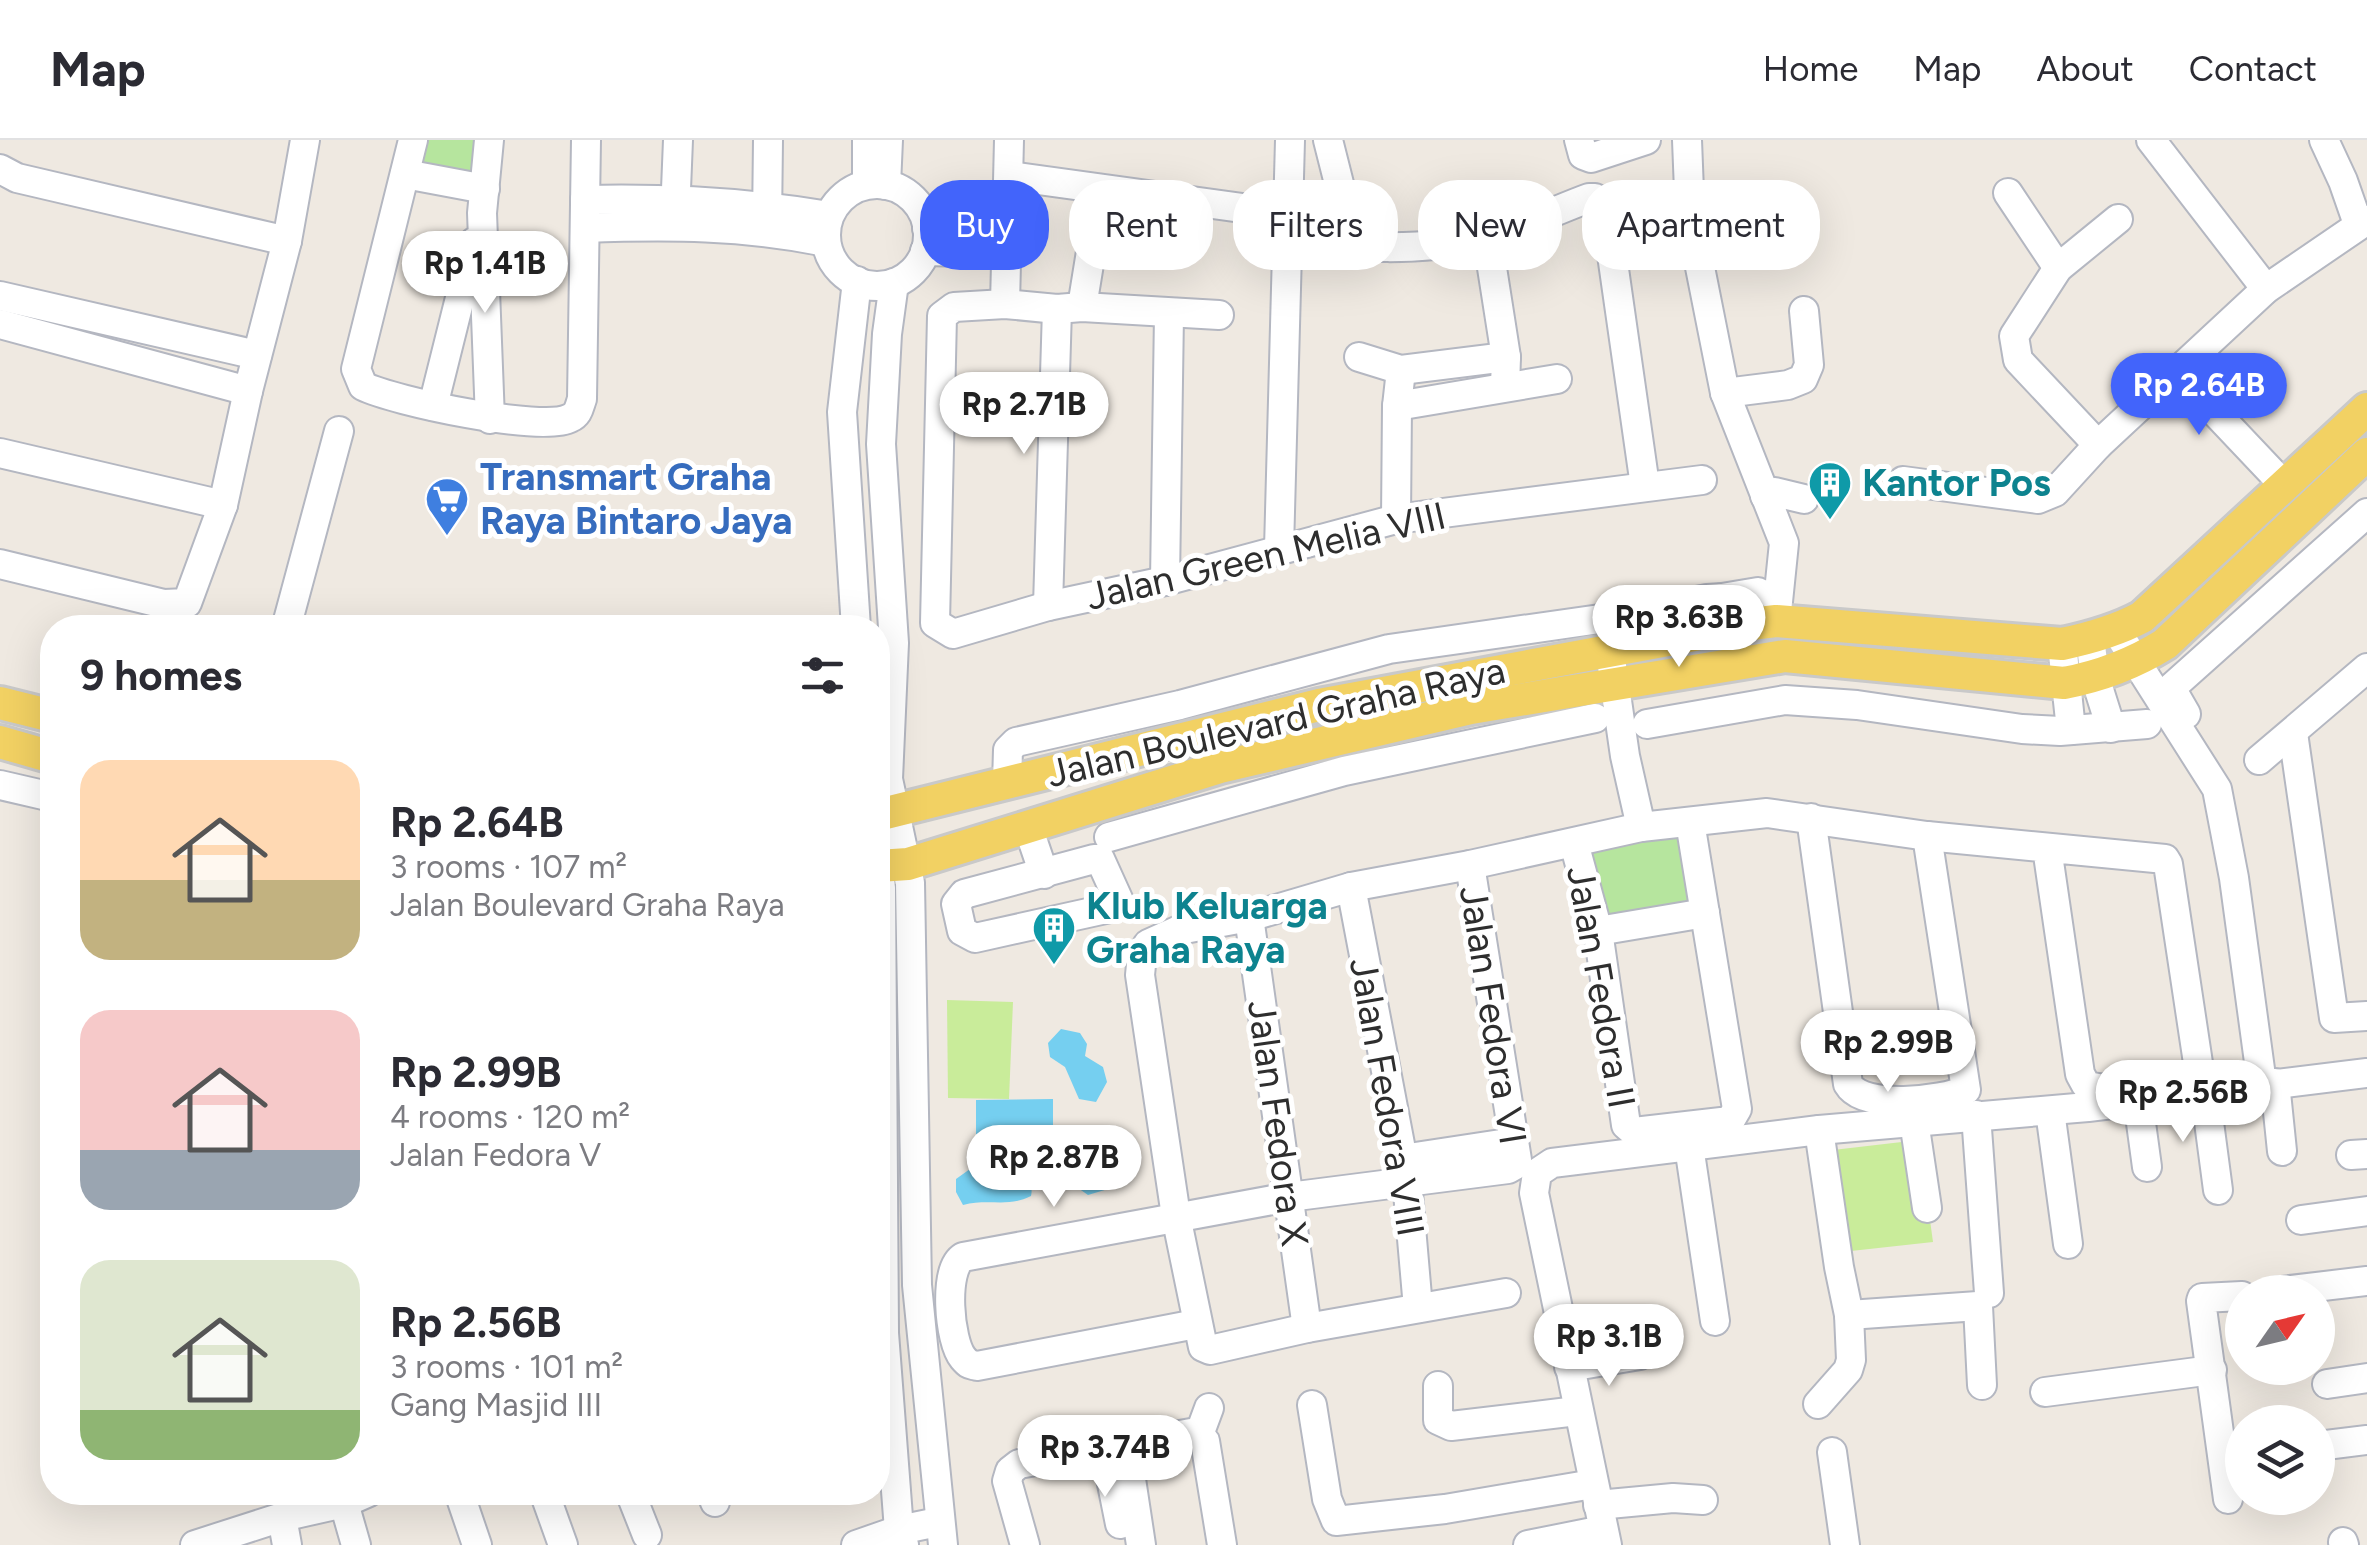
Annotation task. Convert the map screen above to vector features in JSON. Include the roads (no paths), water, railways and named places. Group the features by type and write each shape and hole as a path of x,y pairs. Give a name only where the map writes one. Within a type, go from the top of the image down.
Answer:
{"main road":[{"path":"2089,637 2142,617 2367,409"},
{"name":"Jalan Boulevard Graha Raya","path":"890,866 940,854 1207,770 1459,711 1798,657 2079,680 2136,662 2174,635 2367,454"},
{"name":"Jalan Boulevard Graha Raya","path":"898,810 1319,705 1594,654 1723,613 1776,621 2089,637"},
{"path":"0,703 40,713"},
{"path":"0,742 40,754"},
{"path":"898,810 912,816 912,834 923,848 940,854"}],"street":[{"path":"0,564 164,604 187,603 223,506 286,241 305,140"},
{"path":"413,140 356,369 363,386 382,396 490,418 568,420 578,412 582,399 586,140"},
{"path":"489,140 483,201 490,418"},
{"path":"675,211 678,140"},
{"path":"767,218 768,140"},
{"path":"868,140 876,184"},
{"path":"876,184 888,140"},
{"path":"1008,180 1009,140"},
{"path":"1289,180 1290,140"},
{"path":"1328,140 1338,180"},
{"path":"1579,140 1583,154 1591,158 1646,140"},
{"path":"1687,140 1690,217 1725,393 1784,543 1776,621"},
{"path":"2150,140 2266,289"},
{"path":"2171,140 2183,180"},
{"path":"1904,481 2038,500 2055,492 2098,446 2266,289 2362,222 2324,140"},
{"path":"0,169 17,178 286,241"},
{"path":"404,174 483,201"},
{"path":"1008,176 1069,185"},
{"path":"814,227 844,195 876,184 914,200 920,209"},
{"path":"2008,192 2058,268"},
{"path":"1562,208 1589,198 1605,206 1645,486"},
{"path":"433,406 483,201"},
{"path":"585,214 675,211 767,218 814,227 836,266 857,282 882,286 913,270 920,254"},
{"path":"2098,446 2018,360 2014,336 2058,268 2118,220"},
{"path":"1007,270 1006,304 1219,315"},
{"path":"1048,606 1069,308 1079,270"},
{"path":"1279,549 1286,270"},
{"path":"1492,270 1506,358 1505,387"},
{"path":"855,615 842,412 857,282"},
{"path":"890,734 894,643 881,444 894,283"},
{"path":"0,296 257,355"},
{"name":"Jalan Green Melia VIII","path":"1006,304 954,307 942,316 935,623 953,634 1048,606 1165,582 1396,519 1702,480"},
{"path":"1725,393 1788,385 1803,378 1810,365 1804,311"},
{"path":"1165,582 1169,314"},
{"path":"0,324 248,390"},
{"path":"1359,357 1401,370 1506,358"},
{"path":"1396,519 1401,370"},
{"path":"2177,372 2282,484"},
{"path":"1397,406 1557,379"},
{"path":"289,615 339,431"},
{"path":"0,454 223,506"},
{"path":"1765,496 1775,492 1804,500"},
{"path":"2195,726 2171,688 2367,513"},
{"path":"848,532 886,526"},
{"path":"1007,784 1008,750 1016,742 1389,649 1574,622 1723,613 1758,592"},
{"path":"1574,622 1615,687 1641,827"},
{"path":"2174,635 2199,664"},
{"path":"2070,730 2089,637 2136,662 2217,789 2282,1151"},
{"path":"1428,645 1433,684"},
{"path":"1797,701 1798,657"},
{"path":"2259,760 2367,668"},
{"path":"2079,680 2111,728"},
{"path":"1215,694 1224,730"},
{"path":"1646,724 1797,701 1857,705 2022,730 2147,724"},
{"path":"1459,711 1465,745"},
{"path":"1109,837 1344,771 1595,718"},
{"path":"2293,733 2334,1018 2367,1016"},
{"path":"1207,770 1216,806"},
{"path":"0,784 40,793"},
{"path":"890,785 898,810 890,855"},
{"path":"1506,1294 1307,1328 1210,1350 1203,1347 1176,1216 1140,975 1148,944 1169,933 1249,918 1350,887 1641,827 1768,814 1928,836 2164,858 2218,1190"},
{"path":"1811,818 1848,1084 1853,1093 1862,1097 1896,1102 1966,1090 1928,836"},
{"path":"1598,932 1705,913 1690,822"},
{"path":"1020,829 1036,876"},
{"name":"Jalan Fedora II","path":"1574,843 1598,932 1629,1131 1730,1121 1736,1116 1738,1109 1705,913"},
{"path":"2047,848 2080,1074 2086,1085 2098,1090 2168,1083 2269,1084 2367,1073"},
{"path":"1100,859 1120,901 1108,910 976,938 962,931 956,904 964,894 1036,876 1100,859"},
{"name":"Jalan Fedora VI","path":"1404,1170 1508,1169 1514,1154 1470,865"},
{"name":"Jalan Fedora VIII","path":"1350,887 1404,1170 1418,1308"},
{"path":"856,1545 940,1534 890,894"},
{"name":"Jalan Fedora X","path":"1249,918 1307,1328"},
{"path":"1600,1516 1534,1193 1537,1173 1552,1163 1819,1130 2131,1102 2199,1083"},
{"path":"2131,1102 2141,1165"},
{"path":"2050,1111 2068,1244"},
{"path":"1976,1115 1989,1293"},
{"path":"1914,1121 1927,1208"},
{"path":"1818,1404 1848,1370 1851,1360 1849,1315 1819,1130"},
{"path":"1689,1146 1715,1321"},
{"path":"1196,1324 977,1366 966,1363 959,1352 951,1310 951,1272 963,1256 1289,1198 1404,1170"},
{"path":"2301,1220 2367,1211"},
{"path":"2335,1285 2367,1281"},
{"path":"890,1292 918,1285"},
{"path":"2225,1297 2202,1298 2212,1370 2225,1424"},
{"path":"1849,1315 1978,1306 1982,1385"},
{"path":"1569,1367 1640,1355"},
{"path":"2045,1392 2212,1370"},
{"path":"2335,1383 2367,1378"},
{"path":"1438,1386 1438,1420 1451,1426 1577,1411"},
{"path":"1312,1405 1327,1499 1336,1521 1425,1512 1600,1516"},
{"path":"1199,1435 1209,1408"},
{"path":"890,1426 901,1538"},
{"path":"1025,1545 1008,1490 1010,1472 1019,1464 1191,1433 1205,1441 1222,1545"},
{"path":"2335,1444 2367,1440"},
{"path":"1115,1448 1124,1545"},
{"path":"1115,1448 1141,1545"},
{"path":"1832,1452 1846,1545"},
{"path":"1528,1545 1600,1516 1673,1498 1703,1500"},
{"path":"195,1545 284,1531 342,1505"},
{"path":"356,1545 357,1505"},
{"path":"463,1505 476,1545"},
{"path":"549,1505 563,1545"},
{"path":"635,1505 646,1535"}],"water":[{"path":"1061,1029 1080,1033 1087,1044 1085,1056 1103,1067 1107,1082 1096,1102 1079,1099 1065,1067 1050,1057 1048,1043"},
{"path":"1053,1099 1053,1147 976,1147 976,1100"},
{"path":"1084,1155 1097,1163 1120,1164 1126,1175 1118,1186 1088,1195 1068,1181 1070,1161"},
{"path":"1006,1158 1028,1179 1031,1196 963,1205 956,1192 956,1179 970,1169"}],"place":[{"name":"Kantor Pos","path":"1830,521"},
{"name":"Transmart Graha Raya Bintaro Jaya","path":"447,537"},
{"name":"Klub Keluarga Graha Raya","path":"1054,966"}]}
